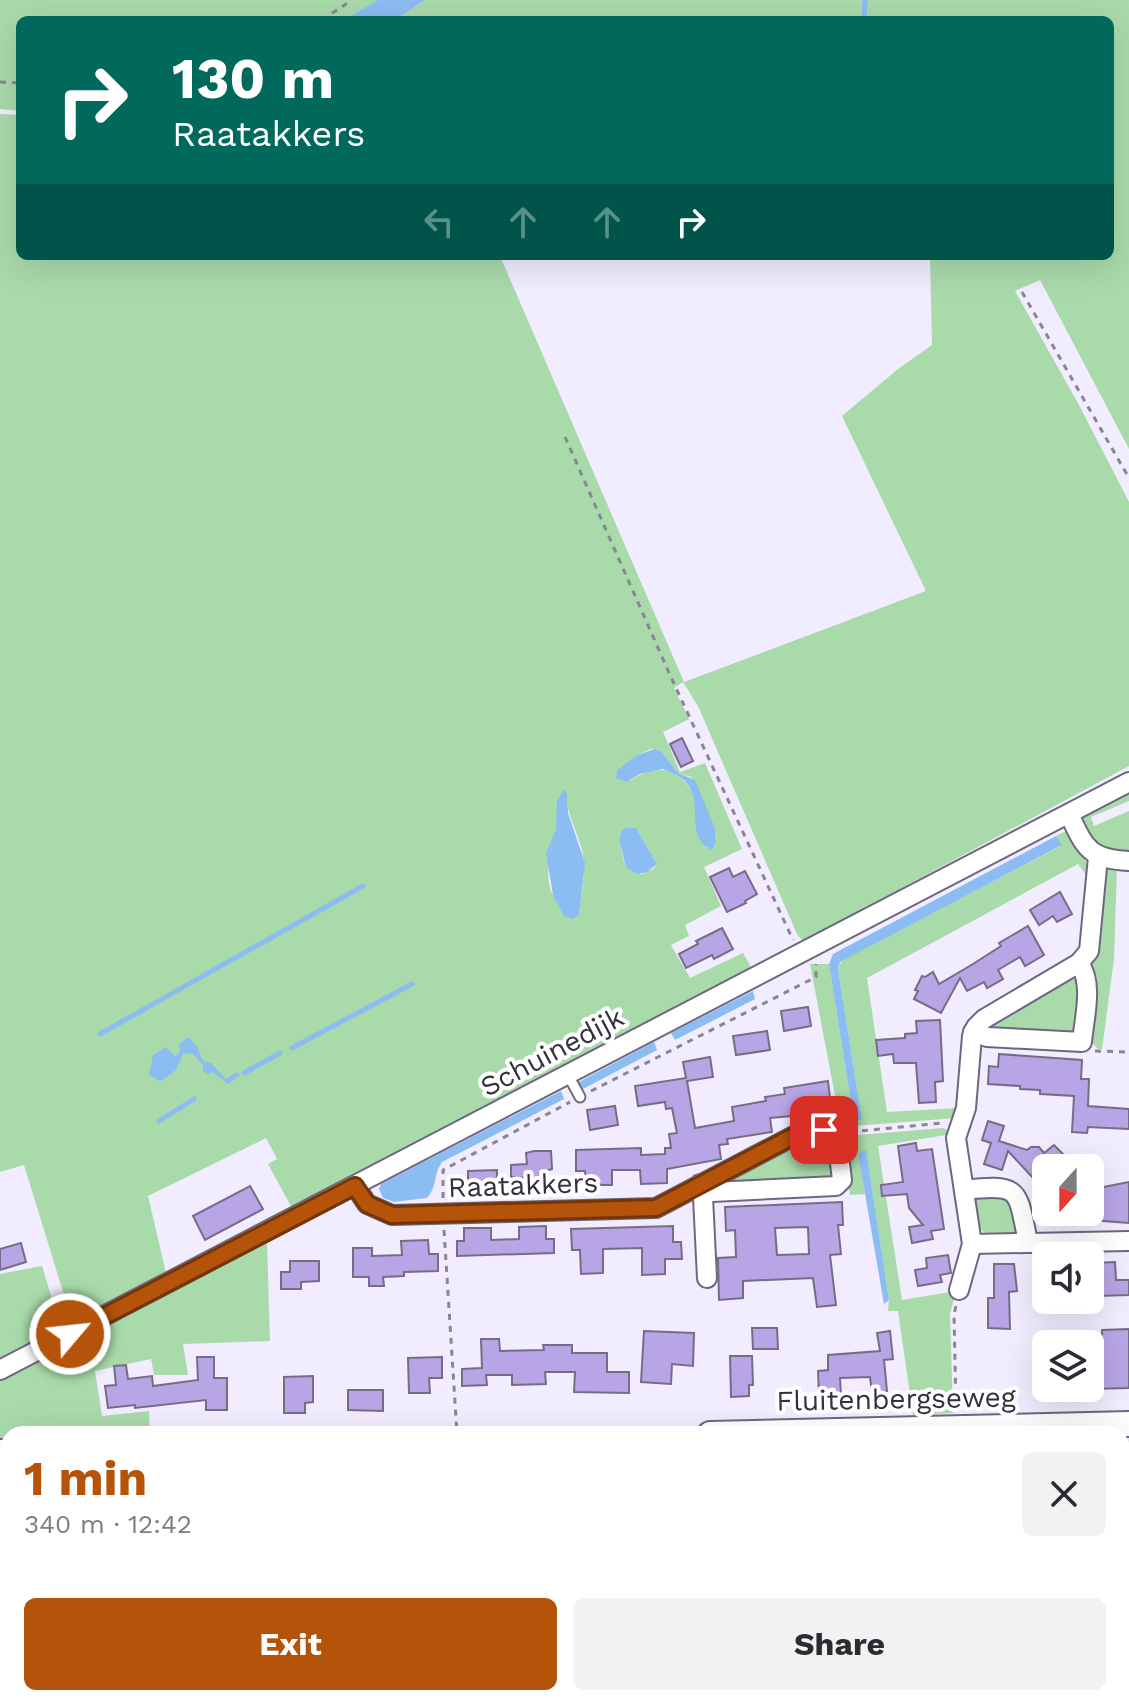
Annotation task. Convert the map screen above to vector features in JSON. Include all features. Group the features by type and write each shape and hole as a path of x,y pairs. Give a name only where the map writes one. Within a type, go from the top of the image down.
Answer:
{"street":[{"name":"Schuinedijk","path":"0,1370 67,1328 355,1186 1129,782"},
{"path":"1069,814 1082,841 1098,857 1129,861"},
{"path":"959,1290 972,1244 956,1138 966,1108 973,1032 984,1019 1079,963 1089,951 1098,857"},
{"path":"973,1032 987,1037 1082,1042 1087,983 1079,963"},
{"name":"Raatakkers","path":"355,1186 367,1204 383,1213 443,1215 656,1208 704,1187 807,1129 833,1132 837,1138"},
{"path":"707,1278 704,1187 712,1192 836,1186 842,1180 837,1138"},
{"path":"964,1190 996,1186 1013,1192 1019,1199 1028,1242"},
{"path":"972,1244 1129,1241"}],"lane":[{"path":"568,1075 580,1097"}],"path":[{"path":"328,16 352,0"},
{"path":"1022,292 1129,478"},
{"path":"565,437 670,675 799,954"},
{"path":"456,1426 443,1170 816,977 816,945"},
{"path":"1082,1042 1094,1050 1129,1052"},
{"path":"837,1138 843,1132 944,1123 960,1126"},
{"path":"956,1426 954,1314 959,1290"}],"green space":[{"path":"0,0 402,0 376,16 16,16 16,111 0,109"},
{"path":"425,0 1129,0 1129,449 1040,280 1015,291 1129,502 1129,766 803,941 797,934 698,706 683,682 674,688 689,719 663,732 680,772 705,763 742,849 704,867 721,906 685,925 689,936 671,945 690,978 743,953 750,965 749,974 293,1210 268,1164 277,1159 266,1138 148,1196 166,1273 72,1321 24,1165 0,1172 0,114 16,115 16,260 502,260 684,682 926,591 842,416 932,345 930,260 1114,260 1114,16 401,16","holes":["651,749 662,752 678,773 691,777 715,828 716,846 707,848 698,834 695,825 696,800 679,777 655,770 630,781 616,774 637,755","567,793 583,858 579,915 555,898 549,885 549,859","636,828 657,864 641,874 624,862 619,840 621,831"]},
{"path":"1129,788 1129,801 1091,817 1094,826 1129,811 1129,855 1100,851 1082,822 1084,815 1101,801"},
{"path":"1068,830 1085,858 1089,879 1078,864 867,978 887,1112 957,1108 956,1118 841,1127 810,964 829,964 854,1121 862,1120 838,969 842,960 1061,846 1056,836"},
{"path":"1117,866 1114,959 1102,1049 1098,1049 1089,1040 1088,966 1105,869"},
{"path":"1074,973 1081,976 1076,1035 989,1029 989,1024"},
{"path":"943,1128 951,1132 951,1137 946,1135 878,1146 902,1300 956,1291 950,1314 953,1413 913,1415 898,1311 888,1311 889,1300 866,1151 859,1153 865,1194 850,1195 842,1141 846,1136"},
{"path":"806,1135 830,1138 834,1177 826,1181 719,1185"},
{"path":"1006,1192 1020,1235 987,1235 976,1225 972,1196"},
{"path":"347,1194 352,1199 267,1243 270,1341 183,1344 188,1375 154,1375 151,1359 95,1371 102,1416 149,1411 150,1426 0,1426 0,1376"},
{"path":"42,1266 61,1328 0,1366 0,1274"}],"water":[{"path":"378,0 425,0 401,16 351,16"},
{"path":"655,749 662,752 678,773 695,780 715,828 716,844 712,850 702,842 697,832 694,798 679,777 662,769 640,774 627,782 616,778 617,771 637,755"},
{"path":"564,790 567,793 568,813 585,863 579,915 572,919 564,916 553,895 546,853 556,830 557,800"},
{"path":"636,828 657,864 647,872 637,874 626,867 619,840 621,831"},
{"path":"1056,836 1062,845 840,962 838,969 862,1120 854,1121 829,964 833,954"},
{"path":"753,991 755,999 675,1040 671,1033"},
{"path":"188,1037 197,1046 202,1060 211,1063 226,1079 236,1072 240,1075 228,1084 213,1072 208,1074 203,1071 203,1065 192,1053 183,1054 176,1070 161,1081 149,1075 153,1055 166,1047 175,1056 180,1051 179,1044"},
{"path":"654,1042 657,1050 581,1090 577,1083"},
{"path":"561,1091 564,1099 442,1162 427,1198 394,1202 383,1198 379,1189 381,1184"},
{"path":"866,1150 889,1300 884,1304 858,1153"}],"building":[{"path":"682,738 693,761 681,767 670,744"},
{"path":"729,868 733,877 745,871 757,894 727,912 710,877"},
{"path":"1060,892 1072,914 1057,922 1053,916 1039,925 1030,910"},
{"path":"1028,926 1044,955 1025,966 1020,957 998,970 1003,979 987,988 984,982 967,991 960,978 941,1013 914,999 922,976 933,972 939,984"},
{"path":"722,928 733,949 686,968 679,954"},
{"path":"808,1007 811,1026 784,1031 781,1011"},
{"path":"940,1020 943,1081 935,1082 936,1102 919,1103 916,1063 894,1063 893,1054 878,1056 876,1040 905,1038 905,1034 917,1033 916,1021"},
{"path":"767,1031 770,1050 736,1055 733,1036"},
{"path":"999,1054 1082,1060 1081,1079 1089,1079 1088,1106 1129,1109 1129,1129 1088,1127 1087,1133 1072,1132 1074,1096 1040,1094 1040,1090 1020,1089 1020,1086 988,1084 989,1066 998,1067"},
{"path":"710,1057 713,1077 687,1081 695,1128 734,1121 732,1107 766,1101 765,1097 785,1094 784,1088 828,1081 830,1098 821,1099 824,1113 770,1118 772,1132 727,1139 728,1144 719,1145 721,1159 667,1169 667,1183 641,1184 640,1170 612,1170 612,1185 586,1185 585,1171 576,1171 576,1150 641,1148 641,1155 665,1154 665,1148 671,1148 669,1134 677,1133 672,1108 666,1109 665,1102 638,1106 635,1086 686,1078 683,1062"},
{"path":"615,1106 618,1125 590,1130 587,1110"},
{"path":"988,1121 1004,1126 999,1141 1027,1150 1039,1147 1044,1153 1054,1145 1063,1154 1032,1154 1032,1177 1008,1151 1002,1170 984,1164 991,1143 982,1140"},
{"path":"916,1143 917,1151 932,1149 944,1229 931,1231 933,1239 912,1243 909,1227 923,1225 909,1208 907,1194 882,1196 881,1185 903,1182 898,1146"},
{"path":"551,1151 552,1169 540,1173 541,1179 511,1177 511,1165 527,1164 526,1153"},
{"path":"497,1170 497,1189 468,1190 468,1171"},
{"path":"1129,1182 1129,1223 1104,1221 1104,1187"},
{"path":"250,1186 263,1209 205,1240 193,1216"},
{"path":"842,1202 843,1225 838,1225 841,1254 830,1255 836,1305 817,1307 813,1278 743,1281 743,1298 719,1300 718,1258 736,1257 735,1230 726,1231 725,1207","holes":["808,1227 809,1254 777,1255 775,1228"]},
{"path":"546,1226 546,1239 554,1239 554,1253 457,1256 457,1241 464,1241 464,1228 491,1228 491,1240 519,1239 519,1227"},
{"path":"673,1226 673,1242 681,1242 682,1259 665,1259 665,1274 642,1275 642,1248 603,1249 603,1273 581,1274 580,1250 572,1250 571,1229"},
{"path":"428,1240 429,1254 438,1254 438,1271 404,1272 404,1276 383,1277 384,1286 369,1286 369,1277 353,1277 353,1248 372,1248 372,1256 402,1255 401,1241"},
{"path":"21,1243 26,1262 0,1270 0,1249"},
{"path":"948,1255 951,1273 940,1275 942,1282 918,1286 915,1270 927,1268 926,1258"},
{"path":"290,1261 319,1261 319,1281 301,1282 301,1289 281,1289 281,1272 290,1272"},
{"path":"1115,1262 1116,1280 1129,1280 1129,1295 1104,1296 1104,1263"},
{"path":"994,1264 1014,1264 1017,1291 1009,1292 1010,1329 988,1328 988,1298 994,1298"},
{"path":"752,1328 777,1328 778,1349 753,1349"},
{"path":"1129,1329 1129,1388 1104,1389 1102,1330"},
{"path":"644,1331 694,1333 693,1366 672,1364 671,1384 641,1382"},
{"path":"890,1331 893,1359 884,1360 887,1391 872,1393 870,1377 840,1378 841,1395 819,1396 818,1371 828,1370 828,1355 880,1351 877,1333"},
{"path":"481,1339 499,1339 500,1351 544,1350 543,1345 572,1345 572,1353 607,1353 607,1372 629,1372 629,1393 574,1392 575,1372 545,1372 546,1384 512,1385 512,1375 486,1375 487,1385 462,1386 462,1369 482,1368"},
{"path":"730,1356 752,1356 753,1385 749,1385 749,1396 731,1397"},
{"path":"197,1357 214,1357 214,1378 227,1378 227,1410 206,1410 206,1400 108,1408 105,1386 116,1385 114,1366 126,1365 128,1379 152,1376 153,1386 198,1380"},
{"path":"442,1357 442,1378 429,1378 430,1393 409,1393 408,1358"},
{"path":"313,1376 313,1402 305,1403 305,1413 284,1413 284,1377"},
{"path":"348,1390 383,1390 383,1411 348,1410"}],"waterway":[{"path":"864,16 865,0"},
{"path":"100,1034 363,886"},
{"path":"292,1048 412,984"},
{"path":"244,1073 280,1053"},
{"path":"159,1121 194,1099"}],"route":[{"path":"70,1334 355,1186 367,1204 392,1215 656,1208 807,1129 824,1130"}]}
